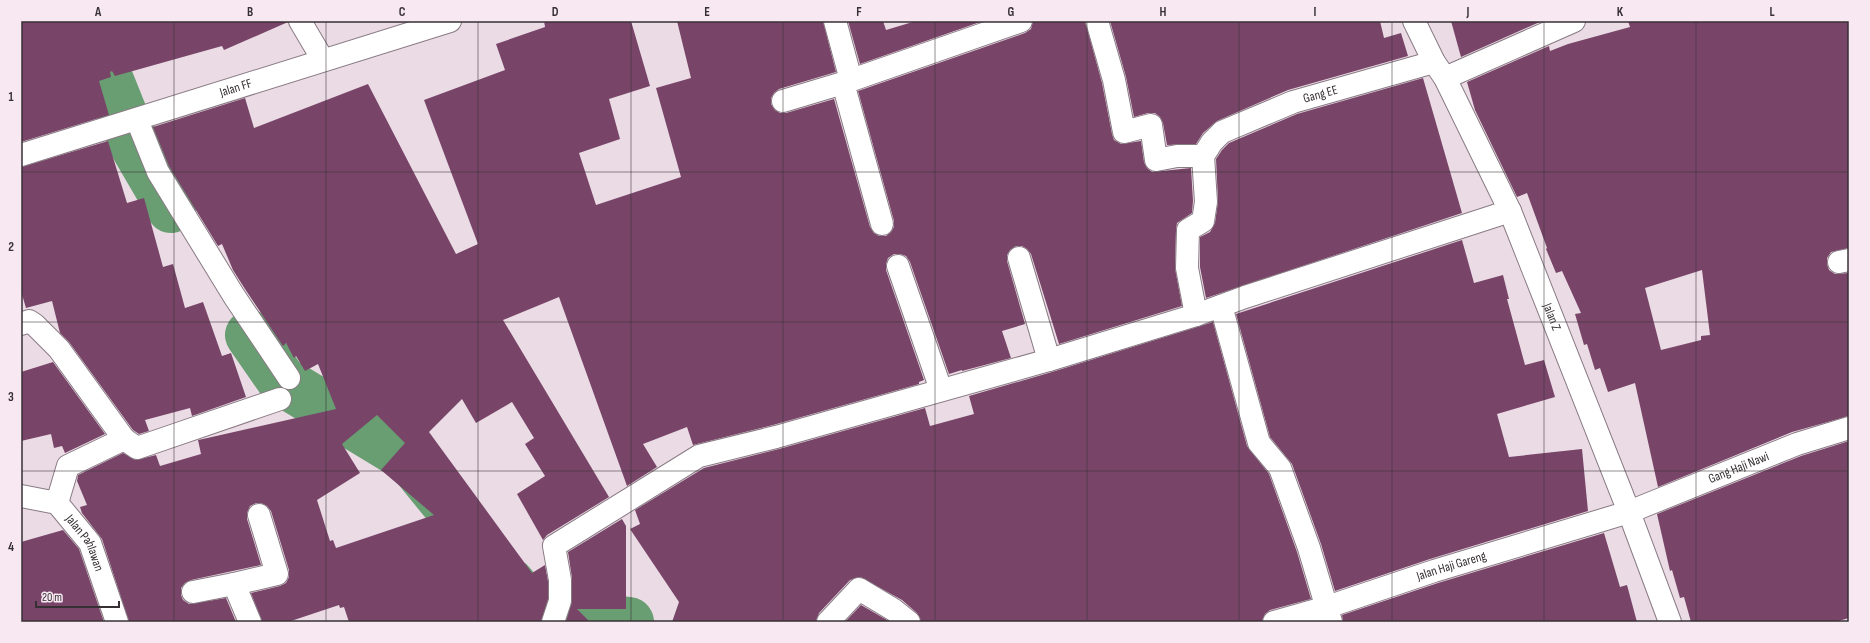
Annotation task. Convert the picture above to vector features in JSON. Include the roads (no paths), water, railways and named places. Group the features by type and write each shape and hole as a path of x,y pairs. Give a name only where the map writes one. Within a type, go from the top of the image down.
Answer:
{"street":[{"path":"300,21 323,60"},
{"name":"Jalan FF","path":"21,156 450,21"},
{"path":"835,21 847,82 882,224"},
{"path":"783,101 847,82 1021,21"},
{"path":"1097,21 1114,80 1124,132 1151,125 1156,160 1208,149 1206,202 1203,221 1188,230 1187,268 1196,315"},
{"name":"Jalan Z","path":"1414,21 1510,211 1629,512 1670,622"},
{"name":"Gang EE","path":"1208,149 1222,132 1292,102 1439,70 1574,21"},
{"path":"134,120 158,172 234,296 289,378"},
{"path":"553,622 560,601 560,580 554,546 699,456 776,437 1049,360 1196,315 1510,211"},
{"path":"1019,258 1049,360"},
{"path":"898,266 941,390"},
{"path":"1221,306 1259,443 1280,468 1309,548 1329,615"},
{"path":"21,324 29,321 59,349 124,439 138,448 280,399"},
{"name":"Gang Haji Nawi","path":"1629,512 1797,444 1849,428"},
{"path":"57,503 68,466 124,439"},
{"name":"Jalan Pahlawan","path":"21,496 57,503 90,543 117,622"},
{"name":"Jalan Haji Gareng","path":"1274,622 1329,615 1434,571 1629,512"},
{"path":"193,592 277,574 259,515"},
{"path":"234,584 250,622"},
{"path":"828,622 859,589 894,610 909,622"}],"waterway":[{"path":"85,21 136,148 171,208"},
{"path":"250,335 282,381 409,458 444,501"},
{"path":"510,583 532,610 629,622"}]}
